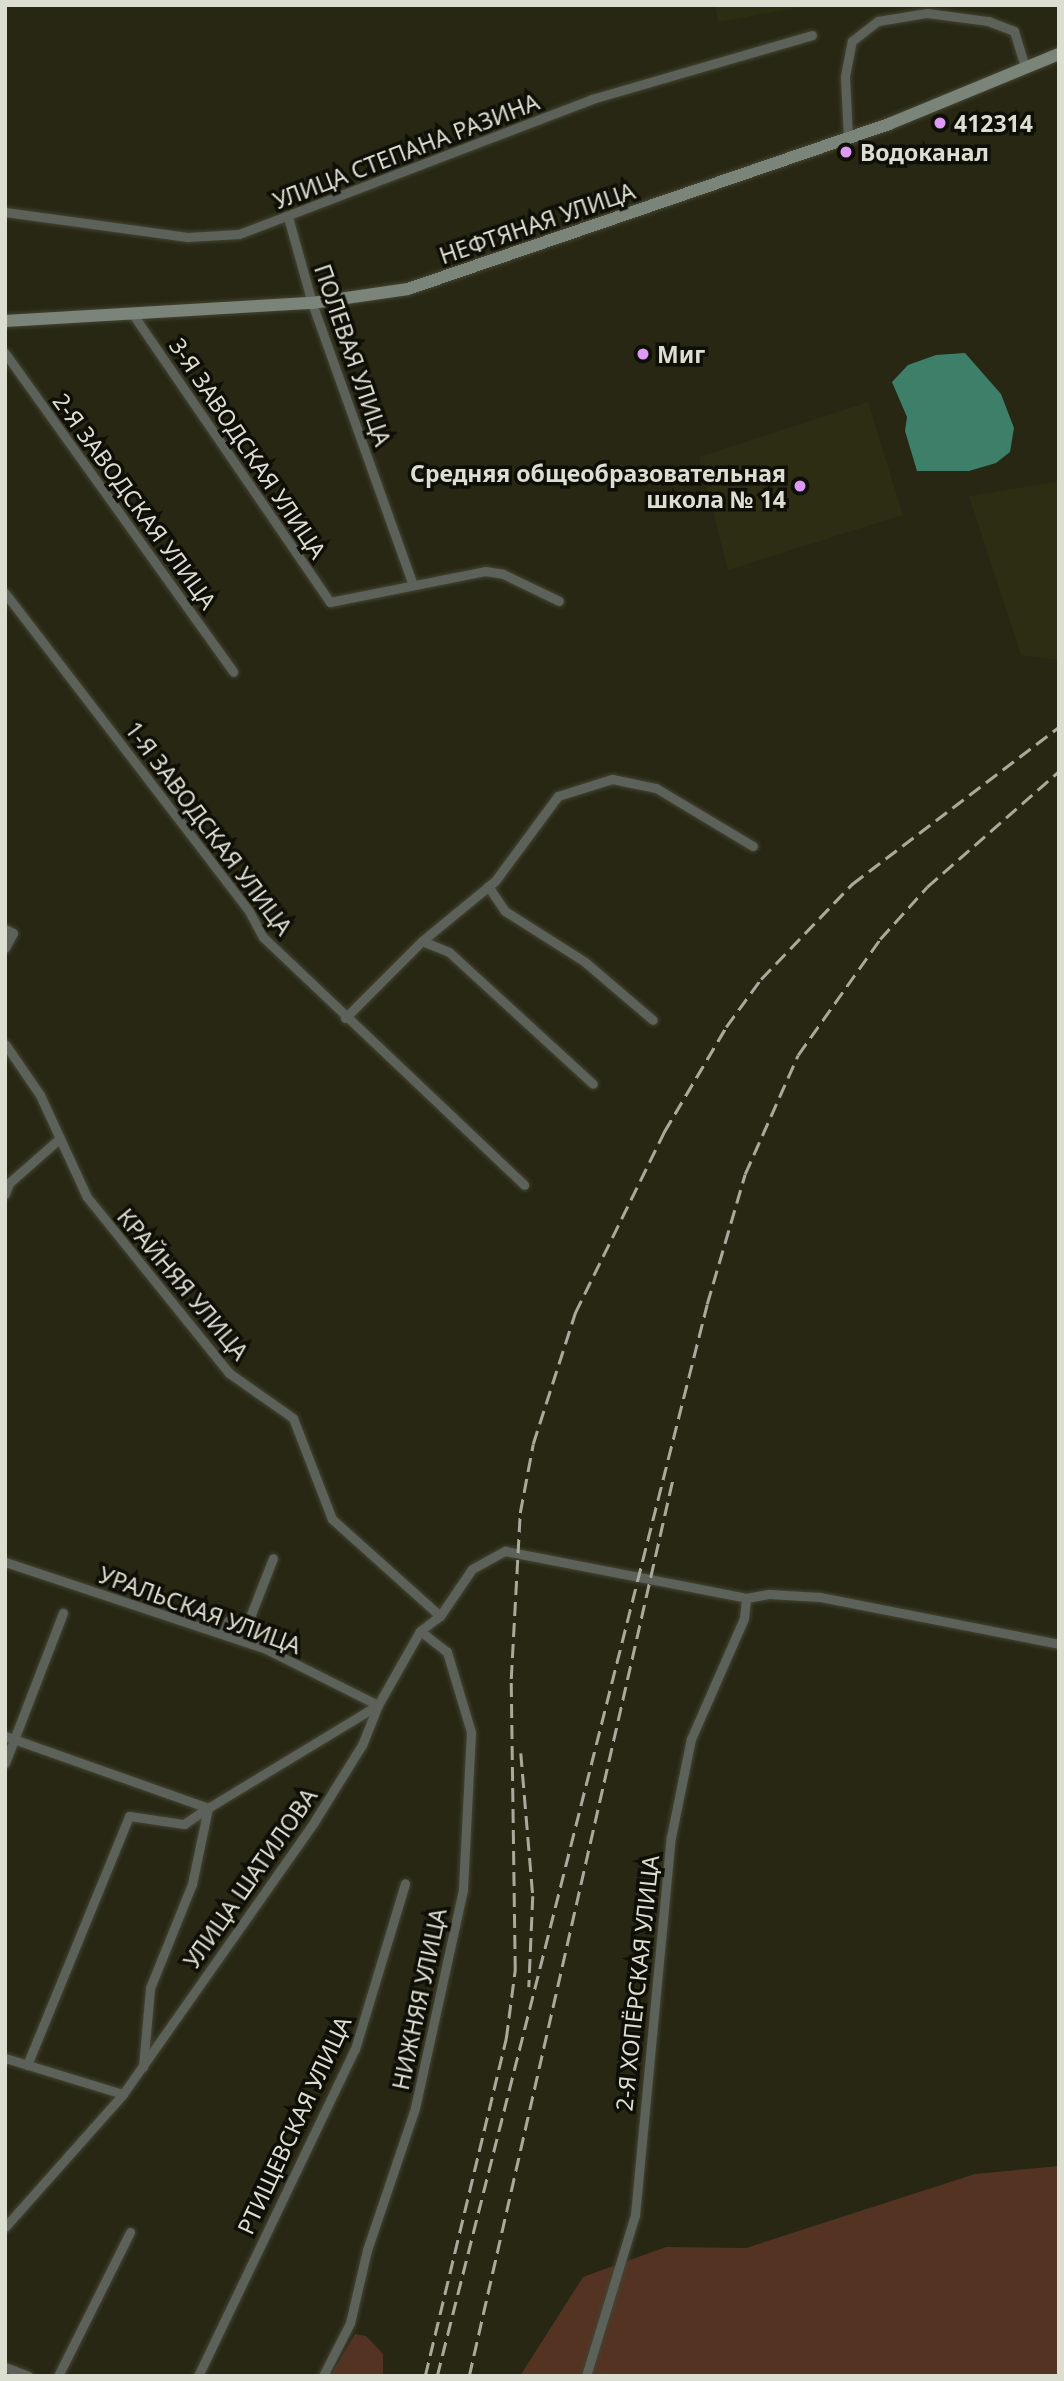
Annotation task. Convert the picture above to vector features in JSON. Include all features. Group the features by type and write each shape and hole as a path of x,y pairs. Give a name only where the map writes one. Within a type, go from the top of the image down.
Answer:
{"main road":[{"name":"НЕФТЯНАЯ УЛИЦА","path":"5,321 134,316 313,303 441,279 848,138 1059,54"}],"street":[{"path":"848,138 845,76 852,41 878,21 927,13 988,20 1014,30 1025,68"},
{"name":"УЛИЦА СТЕПАНА РАЗИНА","path":"5,212 187,237 239,234 592,99 812,35"},
{"name":"ПОЛЕВАЯ УЛИЦА","path":"289,217 313,303 412,583"},
{"name":"3-Я ЗАВОДСКАЯ УЛИЦА","path":"134,316 330,602 412,583"},
{"name":"2-Я ЗАВОДСКАЯ УЛИЦА","path":"5,353 233,671"},
{"path":"412,583 485,571 503,574 559,601"},
{"name":"1-Я ЗАВОДСКАЯ УЛИЦА","path":"5,593 249,911 263,937 345,1018 524,1185"},
{"path":"345,1018 422,941 488,886 558,796 612,779 656,788 753,846"},
{"path":"488,886 505,911 585,962 653,1020"},
{"path":"5,929 13,933 5,948"},
{"path":"422,941 449,952 593,1084"},
{"name":"КРАЙНЯЯ УЛИЦА","path":"5,1044 40,1095 87,1197 229,1373 293,1418 332,1519 440,1616"},
{"path":"5,1194 7,1182 60,1138"},
{"path":"420,1631 440,1616 472,1569 505,1551 746,1598 820,1597 1059,1644"},
{"path":"223,1634 228,1621 242,1625 250,1617 273,1558"},
{"name":"УРАЛЬСКАЯ УЛИЦА","path":"5,1562 266,1649 377,1705"},
{"name":"2-Я ХОПЁРСКАЯ УЛИЦА","path":"586,2376 635,2215 671,1836 686,1763 691,1739 744,1618 746,1598"},
{"path":"5,1763 16,1740 62,1613"},
{"name":"УЛИЦА ШАТИЛОВА","path":"5,2227 123,2094 314,1822 362,1745 377,1705 420,1631"},
{"name":"НИЖНЯЯ УЛИЦА","path":"323,2376 351,2323 367,2250 415,2108 463,1889 471,1732 447,1652 420,1631"},
{"name":"УЛИЦА ШАТИЛОВА","path":"142,2067 150,1989 192,1884 208,1808 377,1705"},
{"path":"5,1736 208,1808"},
{"path":"27,2065 129,1816 184,1824 208,1808"},
{"name":"РТИЩЕВСКАЯ УЛИЦА","path":"198,2376 355,2049 405,1883"},
{"path":"5,2058 123,2094"},
{"path":"58,2376 130,2232"},
{"path":"5,2367 28,2376"}],"shaded area":[{"path":"715,5 813,5 718,22"},
{"path":"965,353 1001,394 1014,428 1010,452 996,463 969,471 917,471 905,431 907,417 892,382 908,365 936,355"},
{"name":"Средняя общеобразовательная школа № 14","path":"868,402 903,515 728,570 699,457"},
{"path":"1059,481 1059,660 1021,655 969,496"},
{"path":"1059,2166 1059,2376 520,2376 583,2277 666,2247 746,2248 975,2174"},
{"path":"355,2334 366,2336 383,2354 383,2376 330,2376"}],"railway":[{"path":"425,2376 506,2039 515,1970 511,1679 520,1513 533,1444 575,1313 664,1132 726,1027 761,979 852,884 1059,727"},
{"path":"437,2376 707,1304 745,1174 798,1055 880,939 927,887 1059,771"},
{"path":"469,2376 673,1478"},
{"path":"521,1753 533,1896 529,1987"}],"place":[{"name":"412314","path":"940,123"},
{"name":"Водоканал","path":"846,152"},
{"name":"Миг","path":"643,354"},
{"name":"Средняя общеобразовательная школа № 14","path":"800,486"}]}
